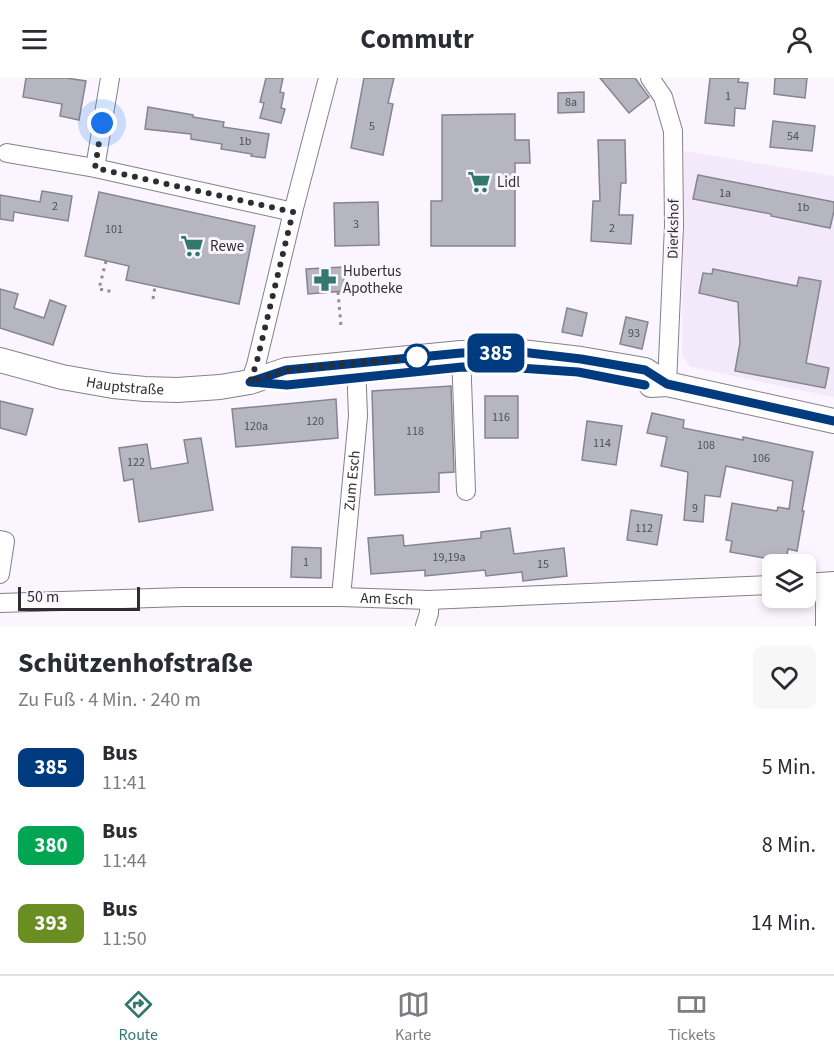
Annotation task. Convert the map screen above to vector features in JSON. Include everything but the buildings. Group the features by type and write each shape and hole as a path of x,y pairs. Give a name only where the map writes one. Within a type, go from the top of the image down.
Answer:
{"main road":[{"name":"Hauptstraße","path":"1,362 112,386 177,390 250,382 287,385 356,370 462,360 519,368 578,372 645,385 667,384 834,421"}],"street":[{"path":"95,168 110,78"},
{"path":"250,382 328,78"},
{"name":"Dierkshof","path":"651,78 663,97 673,131 674,226 667,384"},
{"path":"7,153 95,168 293,212"},
{"path":"462,360 466,491"},
{"name":"Zum Esch","path":"341,597 358,416 356,370"},
{"path":"0,540 5,541 0,574"},
{"path":"825,626 830,581"},
{"name":"Am Esch","path":"0,603 183,597 341,597 429,600 762,585"},
{"path":"425,626 429,613 429,600"}],"path":[{"path":"106,261 99,289 114,292"},
{"path":"153,299 155,286"},
{"path":"338,292 341,326"}],"shaded area":[{"path":"684,151 834,176 834,397 691,367 682,356"}],"bus line":[{"name":"385","path":"645,385 578,372 462,367 287,385 250,382 286,370 461,353 521,352 645,370 667,384 834,421"}],"place":[{"name":"Lidl","path":"479,182"},
{"name":"Rewe","path":"192,246"},
{"name":"Hubertus Apotheke","path":"325,280"}],"route":[{"path":"102,123 95,168 293,212 250,382 286,370 417,357"}]}
